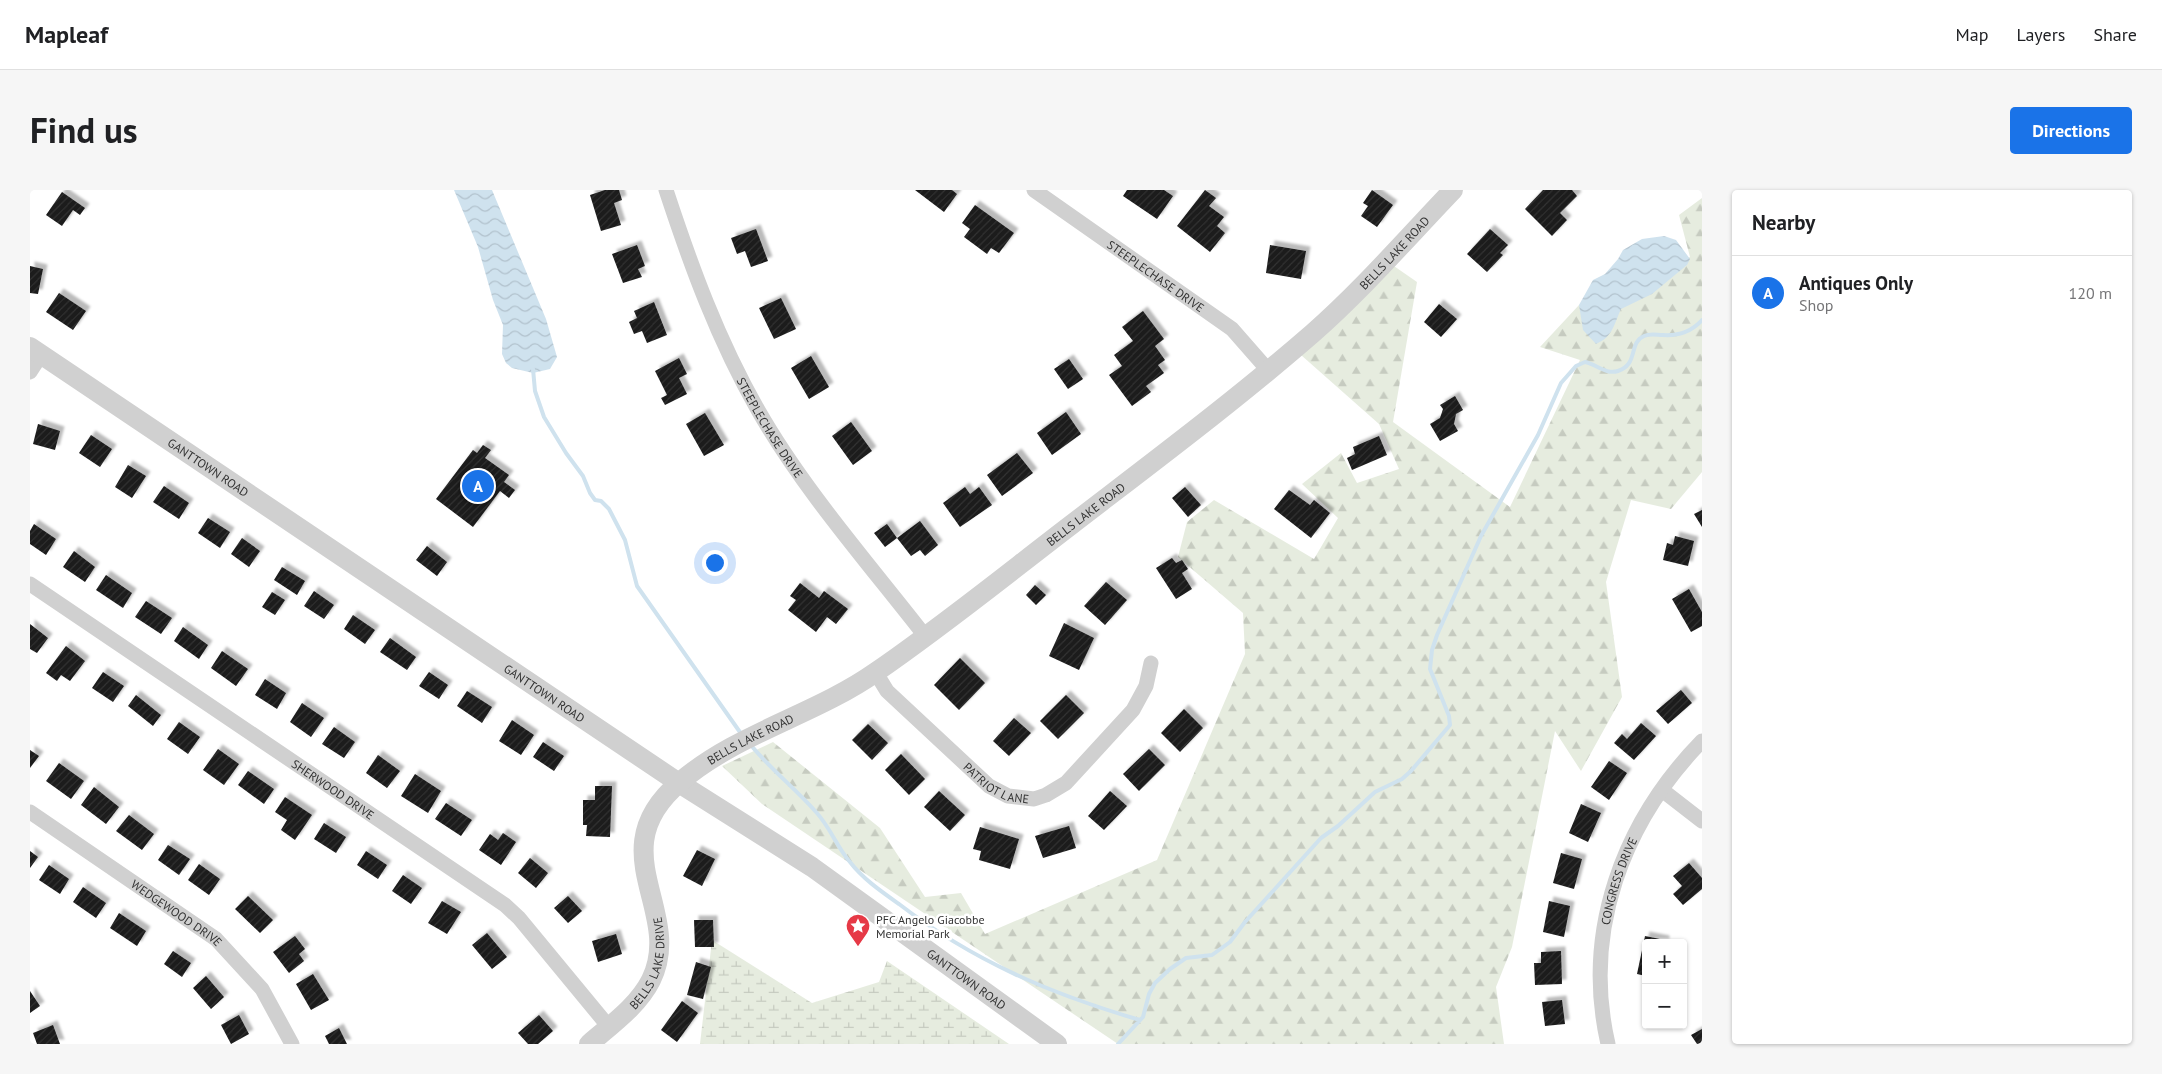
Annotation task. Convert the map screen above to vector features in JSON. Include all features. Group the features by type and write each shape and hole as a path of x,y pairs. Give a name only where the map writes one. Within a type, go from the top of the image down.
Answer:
{"street":[{"name":"STEEPLECHASE DRIVE","path":"666,190 689,258 716,328 758,410 817,496 925,636"},
{"name":"STEEPLECHASE DRIVE","path":"1034,190 1226,324 1240,336 1268,370"},
{"name":"BELLS LAKE ROAD","path":"679,783 706,763 736,745 839,695 876,673 1162,455 1268,370 1337,311 1453,190"},
{"path":"30,372 36,351"},
{"name":"GANTTOWN ROAD","path":"36,351 679,783 812,867 1057,1044"},
{"name":"SHERWOOD DRIVE","path":"30,584 505,905 519,918 609,1026"},
{"name":"PATRIOT LANE","path":"876,673 887,691 989,786 1008,796 1034,799 1046,795 1066,783 1133,710 1146,686 1151,663"},
{"name":"CONGRESS DRIVE","path":"1608,1044 1600,988 1602,943 1614,885 1628,846 1662,790 1676,770 1702,741"},
{"name":"BELLS LAKE DRIVE","path":"589,1044 643,993 652,978 657,963 657,924 645,871 643,841 648,824 662,800 679,783"},
{"path":"1662,790 1702,821"},
{"name":"WEDGEWOOD DRIVE","path":"30,812 216,939 262,988 292,1044"}],"green space":[{"path":"1702,198 1702,472 1671,509 1631,500 1606,582 1622,697 1581,771 1555,731 1512,947 1496,987 1504,1044 1118,1044 762,804 722,766 773,742 880,828 925,897 961,893 985,934 1157,860 1245,654 1243,613 1178,557 1187,522 1214,500 1314,559 1338,518 1302,484 1341,453 1357,483 1399,469 1379,424 1301,355 1391,264 1417,282 1393,422 1510,507 1580,360 1540,347 1579,305 1690,257 1679,215"},
{"path":"712,940 812,1003 879,982 887,961 1009,1044 700,1044"}],"water":[{"path":"454,190 492,190 546,319 557,357 550,369 533,373 512,368 506,363 502,354 503,325 493,300 478,247"},
{"path":"1664,236 1676,240 1690,259 1687,265 1652,294 1621,309 1610,334 1596,344 1583,330 1579,305 1593,280 1605,274 1623,250 1642,239"}],"building":[{"path":"605,190 619,190 622,200 614,203 621,225 601,231 590,195"},
{"path":"915,190 952,190 957,194 944,212"},
{"path":"1127,190 1164,190 1173,196 1157,219 1123,196"},
{"path":"1205,190 1216,198 1209,206 1224,217 1217,226 1225,233 1210,252 1177,226"},
{"path":"1372,190 1393,205 1377,227 1361,216 1368,206 1363,203"},
{"path":"1543,190 1572,190 1577,196 1560,213 1567,220 1552,236 1525,209"},
{"path":"62,192 85,208 80,215 73,210 62,226 46,215"},
{"path":"975,205 1014,233 999,253 991,248 987,254 964,237 970,229 962,223"},
{"path":"756,229 768,261 751,267 745,251 737,254 731,238"},
{"path":"1490,229 1508,245 1500,253 1503,255 1487,272 1467,254"},
{"path":"637,245 645,266 638,269 642,277 623,283 612,254"},
{"path":"1270,245 1306,251 1301,279 1266,273"},
{"path":"30,266 43,269 38,294 30,293"},
{"path":"59,293 86,311 73,330 46,312"},
{"path":"781,298 796,329 774,339 759,308"},
{"path":"654,302 667,335 647,343 642,331 634,334 629,322 637,318 634,311"},
{"path":"1439,304 1457,319 1441,337 1424,322"},
{"path":"1143,311 1164,339 1155,346 1165,360 1158,365 1164,373 1146,386 1151,392 1132,406 1109,375 1122,366 1114,355 1133,341 1122,327"},
{"path":"811,356 829,387 809,399 791,368"},
{"path":"679,358 687,374 679,378 687,394 665,405 661,398 667,395 655,371"},
{"path":"1069,359 1083,379 1068,389 1054,369"},
{"path":"1455,396 1463,410 1456,414 1454,424 1458,431 1440,441 1430,424 1440,418 1443,409 1440,405"},
{"path":"1066,412 1081,434 1052,455 1037,433"},
{"path":"705,413 724,445 704,456 686,424"},
{"path":"851,422 872,451 853,465 832,436"},
{"path":"38,424 60,431 55,450 33,444"},
{"path":"91,435 112,449 100,467 79,453"},
{"path":"1379,436 1387,455 1352,470 1347,458 1355,454 1353,447"},
{"path":"483,445 491,450 485,458 509,475 504,482 515,490 509,498 500,491 473,527 436,499 473,450 477,453"},
{"path":"1017,453 1033,473 1002,496 987,475"},
{"path":"128,465 146,476 132,498 115,487"},
{"path":"164,486 189,503 179,519 153,502"},
{"path":"965,487 970,494 979,487 992,505 960,527 943,503"},
{"path":"1185,487 1201,505 1188,517 1172,498"},
{"path":"1289,490 1310,505 1314,500 1330,513 1311,538 1274,509"},
{"path":"1702,510 1702,527 1694,514"},
{"path":"208,518 230,532 220,548 198,533"},
{"path":"920,521 938,545 925,556 920,550 911,556 897,538"},
{"path":"34,524 56,539 46,555 30,544 30,531"},
{"path":"887,524 897,538 885,547 874,533"},
{"path":"1675,536 1694,541 1688,566 1663,560 1667,543 1673,545"},
{"path":"242,538 260,551 249,567 231,554"},
{"path":"427,546 447,562 437,576 416,560"},
{"path":"74,551 95,567 85,582 63,567"},
{"path":"1172,558 1176,563 1182,560 1188,569 1182,573 1192,589 1176,599 1156,568"},
{"path":"282,567 305,581 297,595 274,580"},
{"path":"106,575 132,593 123,608 96,590"},
{"path":"1106,582 1127,600 1105,625 1084,606"},
{"path":"800,583 819,598 824,591 848,609 836,624 827,617 816,632 788,610 796,600 790,596"},
{"path":"1035,585 1046,595 1036,605 1026,595"},
{"path":"1689,589 1702,612 1702,626 1691,632 1672,599"},
{"path":"314,591 334,605 324,619 304,606"},
{"path":"272,592 285,600 275,615 262,607"},
{"path":"146,601 172,618 161,634 135,617"},
{"path":"353,615 375,630 365,644 344,629"},
{"path":"1064,623 1094,638 1079,670 1049,656"},
{"path":"30,624 48,638 37,653 30,649"},
{"path":"183,627 208,645 199,659 174,641"},
{"path":"390,638 416,657 407,670 380,652"},
{"path":"66,646 85,661 70,681 61,675 57,681 46,673"},
{"path":"222,651 248,669 236,686 211,668"},
{"path":"960,658 985,683 959,710 934,685"},
{"path":"103,672 124,686 113,702 92,688"},
{"path":"429,672 448,685 439,699 419,686"},
{"path":"265,679 286,693 277,709 255,695"},
{"path":"1681,690 1692,703 1668,724 1656,711"},
{"path":"467,691 492,707 482,723 457,706"},
{"path":"136,695 161,715 153,726 128,706"},
{"path":"1066,695 1084,713 1058,739 1040,721"},
{"path":"302,703 324,718 311,737 290,722"},
{"path":"1184,709 1203,728 1180,752 1161,733"},
{"path":"1014,718 1031,733 1009,756 993,741"},
{"path":"512,720 534,735 521,755 499,741"},
{"path":"179,722 200,737 188,754 167,739"},
{"path":"1641,723 1656,736 1634,760 1614,743 1622,734 1627,739"},
{"path":"868,724 888,743 872,760 852,740"},
{"path":"334,727 355,742 344,758 322,744"},
{"path":"543,742 564,756 554,771 533,757"},
{"path":"218,749 239,764 224,785 203,770"},
{"path":"1149,749 1165,765 1139,791 1123,774"},
{"path":"30,750 39,756 30,768"},
{"path":"901,754 925,779 909,795 885,770"},
{"path":"378,755 400,771 387,788 366,773"},
{"path":"1609,761 1627,773 1609,800 1591,787"},
{"path":"59,763 84,781 71,799 46,781"},
{"path":"248,771 274,789 264,804 238,785"},
{"path":"415,774 441,791 428,813 401,796"},
{"path":"595,786 612,786 610,837 586,836 587,825 583,825 583,800 595,800"},
{"path":"94,787 119,807 106,824 81,805"},
{"path":"939,791 965,815 950,831 924,807"},
{"path":"1110,791 1127,806 1104,830 1088,816"},
{"path":"285,797 312,815 295,840 281,830 287,820 275,812"},
{"path":"446,803 472,820 461,836 435,819"},
{"path":"1581,804 1601,813 1588,842 1569,833"},
{"path":"129,815 154,834 142,850 116,831"},
{"path":"324,823 346,837 336,853 314,839"},
{"path":"1069,826 1076,848 1043,858 1035,836"},
{"path":"980,827 1019,839 1010,869 979,860 981,851 973,849"},
{"path":"503,833 516,842 501,865 479,850 490,834 498,840"},
{"path":"168,845 190,859 179,875 158,860"},
{"path":"697,850 715,859 702,886 683,876"},
{"path":"30,851 38,857 30,868"},
{"path":"366,851 387,865 378,879 357,865"},
{"path":"1561,853 1582,859 1574,889 1553,883"},
{"path":"530,858 548,873 536,888 518,873"},
{"path":"1689,863 1702,878 1702,889 1683,905 1673,894 1682,886 1673,876"},
{"path":"199,864 220,879 209,895 188,880"},
{"path":"49,865 69,879 60,894 39,880"},
{"path":"403,875 422,888 411,904 392,891"},
{"path":"83,887 106,903 96,918 73,902"},
{"path":"248,896 273,920 260,933 235,909"},
{"path":"568,896 582,911 568,923 554,908"},
{"path":"442,901 461,912 447,934 428,923"},
{"path":"1549,901 1570,906 1564,937 1543,932"},
{"path":"119,913 146,931 137,946 110,928"},
{"path":"694,920 713,920 714,947 695,947"},
{"path":"487,933 507,957 492,969 472,945"},
{"path":"616,934 622,954 598,962 592,941"},
{"path":"295,936 305,949 299,954 304,961 289,973 273,952"},
{"path":"1645,936 1660,939 1644,939"},
{"path":"1642,950 1642,975 1637,974"},
{"path":"173,951 191,963 182,977 164,964"},
{"path":"1561,951 1562,984 1535,985 1534,963 1541,963 1541,952"},
{"path":"696,962 711,967 703,999 687,995"},
{"path":"313,974 329,1000 311,1010 296,984"},
{"path":"206,976 224,997 211,1009 193,988"},
{"path":"30,991 40,1006 30,1013"},
{"path":"1562,1000 1565,1024 1545,1026 1542,1002"},
{"path":"682,1001 698,1013 677,1042 661,1030"},
{"path":"239,1015 249,1034 231,1044 221,1025"},
{"path":"539,1015 553,1031 538,1044 528,1044 518,1033"},
{"path":"53,1025 60,1044 37,1044 33,1033"},
{"path":"339,1028 347,1044 329,1044 325,1036"},
{"path":"1702,1029 1702,1044 1697,1044 1691,1035"}],"waterway":[{"path":"1118,1044 1143,1017 1149,994 1155,983 1186,958 1212,955 1230,942 1245,922 1321,838 1338,826 1375,792 1402,779 1450,725 1449,716 1430,669 1432,650 1481,536 1538,435 1561,383 1576,366 1585,362 1609,372 1618,371 1629,364 1639,339 1651,334 1679,334 1694,327 1702,320"},
{"path":"533,369 535,391 544,417 583,476 590,493 595,500 601,501 609,509 625,540 637,586 742,735"},
{"path":"750,744 816,812 855,868 879,890 927,924 955,943 1014,974 1075,999 1140,1020"}],"place":[{"name":"Antiques Only","path":"478,486"},
{"name":"PFC Angelo Giacobbe Memorial Park","path":"858,947"}]}
